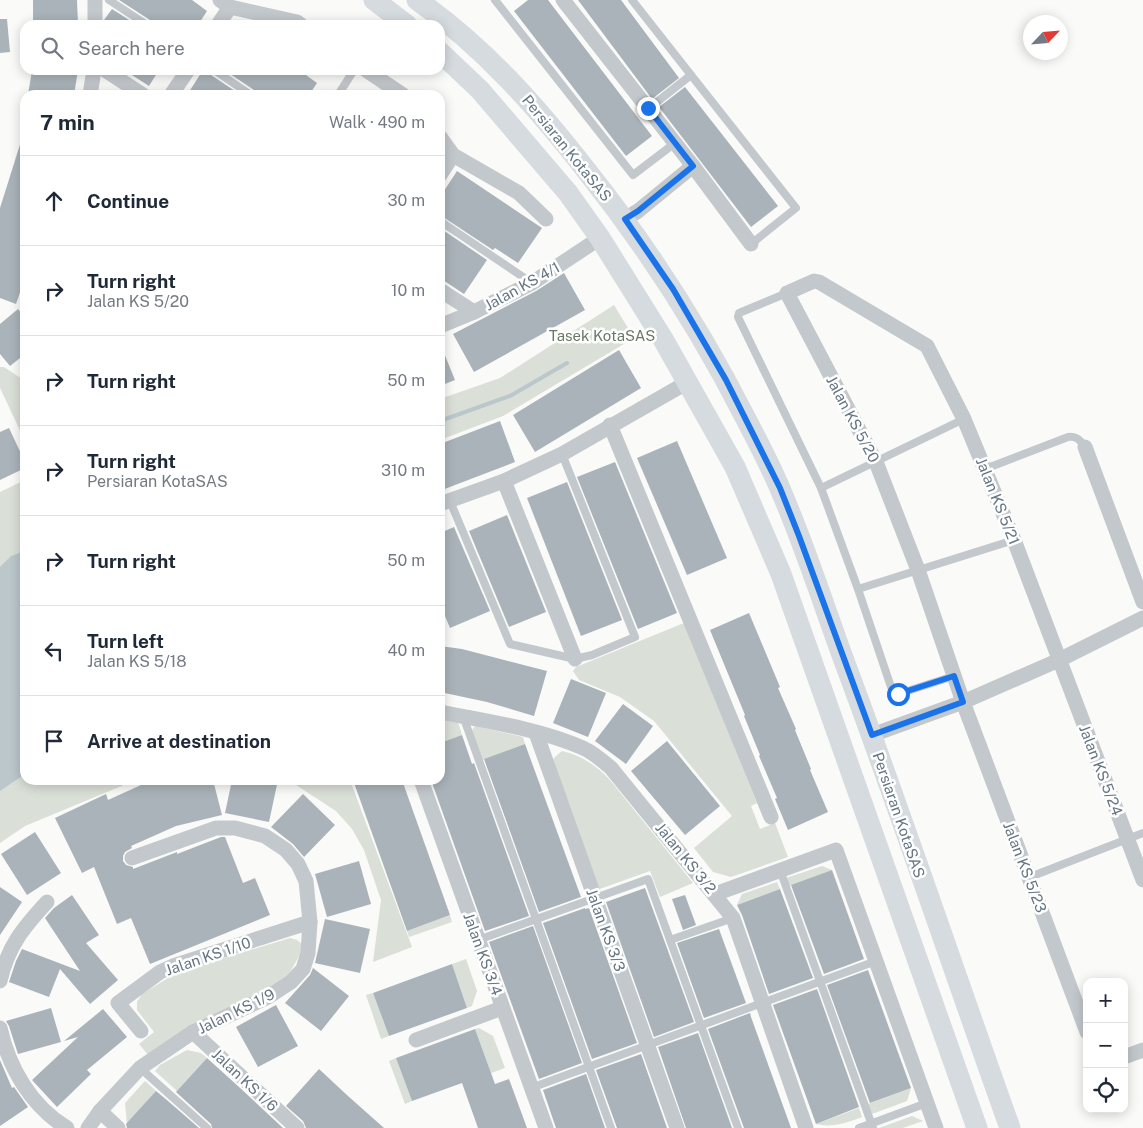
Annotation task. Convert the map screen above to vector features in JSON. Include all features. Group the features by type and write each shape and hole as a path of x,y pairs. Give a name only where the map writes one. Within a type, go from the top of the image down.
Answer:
{"street":[{"path":"94,0 95,20"},
{"path":"374,0 400,20"},
{"name":"Persiaran KotaSAS","path":"417,0 444,20"},
{"path":"563,0 693,166 751,244"},
{"path":"220,20 225,4 289,20"},
{"name":"Persiaran KotaSAS","path":"445,21 496,65 561,138 625,219 673,289 726,380 780,488 799,536 872,735 1010,1128"},
{"name":"Persiaran KotaSAS","path":"445,57 480,90 526,143 568,193 600,238 663,339 735,467 781,574 977,1128"},
{"path":"91,90 93,75"},
{"path":"113,75 135,90"},
{"path":"174,90 185,75"},
{"path":"373,75 396,90"},
{"path":"445,144 453,155 519,193 546,219"},
{"path":"445,167 453,155"},
{"path":"625,219 638,211 693,166"},
{"name":"Jalan KS 4/1","path":"445,324 474,312 532,283 600,238"},
{"name":"Jalan KS 5/21","path":"787,293 814,281 819,282 928,346 964,419 985,469 1059,660"},
{"path":"445,293 474,312"},
{"name":"Jalan KS 5/20","path":"787,293 876,462 918,570 963,702"},
{"path":"445,503 504,481 562,454 688,382"},
{"path":"610,425 772,817"},
{"path":"1085,447 1143,602"},
{"path":"504,481 575,659"},
{"path":"872,735 963,702 1059,660 1143,618"},
{"name":"Jalan KS 5/24","path":"1059,660 1143,880"},
{"name":"Jalan KS 5/23","path":"963,702 1084,1023"},
{"name":"Jalan KS 3/2","path":"445,713 536,733 582,748 603,760 627,786 733,918 806,1128"},
{"name":"Jalan KS 3/3","path":"536,733 677,1128"},
{"name":"Jalan KS 3/4","path":"422,785 546,1128"},
{"name":"Jalan KS 1/9","path":"88,1128 100,1111 140,1068 193,1032 268,997 291,982 303,969 308,953 310,904 306,881 298,864 286,850 265,836 235,828 216,828 132,858"},
{"path":"715,894 836,850 936,1128"},
{"path":"0,981 6,958 16,938 47,902"},
{"name":"Jalan KS 1/10","path":"141,1031 118,1003 160,972 173,966 310,922"},
{"path":"416,1040 502,1008"},
{"path":"0,1028 9,1060 23,1084 48,1115 67,1128"},
{"name":"Jalan KS 1/6","path":"193,1032 296,1128"},
{"path":"1128,1056 1143,1050"},
{"path":"100,1111 118,1128"}],"lane":[{"path":"109,0 139,20"},
{"path":"495,0 632,176 675,143"},
{"path":"632,0 796,208 751,244"},
{"path":"221,75 244,90"},
{"path":"341,90 351,75"},
{"path":"648,108 691,75"},
{"path":"445,224 532,283"},
{"path":"787,293 739,313 738,317 821,488 891,687 898,694 954,676"},
{"path":"821,488 964,419"},
{"path":"985,469 1068,437 1074,436 1085,447"},
{"path":"445,503 510,644 575,659 592,655 636,637 562,454"},
{"path":"858,589 1014,540"},
{"path":"463,716 612,1128"},
{"path":"1030,877 1143,833"},
{"path":"780,870 872,1126"},
{"path":"478,940 648,879 738,1128"},
{"path":"670,940 733,918"},
{"path":"531,1088 876,961"},
{"path":"140,1068 207,1128"},
{"path":"859,1128 872,1126 927,1103"}],"green space":[{"name":"Tasek KotaSAS","path":"614,305 634,338 503,416 445,438 445,397 500,378"},
{"path":"0,367 4,367 20,378 20,430 0,388"},
{"path":"20,482 20,785 124,785 25,826 0,843 0,492"},
{"path":"684,623 757,803 751,806 760,829 775,823 788,857 731,877 713,872 694,848 732,816 654,721 620,697 579,680 573,671 576,667"},
{"path":"445,719 458,722 462,735 445,741"},
{"path":"475,726 523,737 525,744 482,760 472,730"},
{"path":"562,751 582,758 610,780 693,883 660,897 650,871 597,890 552,761"},
{"path":"296,785 352,785 412,947 373,962 381,900 364,850 352,829 336,811"},
{"path":"822,866 832,870 789,886 786,878"},
{"path":"777,882 780,889 737,905 742,894"},
{"path":"450,915 452,922 409,937 407,931"},
{"path":"290,938 297,940 303,945 303,949 288,976 283,981 197,1025 149,1056 139,1044 154,1032 137,1010 137,1002 142,994 178,972"},
{"path":"466,959 477,991 472,1006 467,1008 452,964"},
{"path":"373,993 389,1036 381,1039 366,995"},
{"path":"479,1028 493,1036 505,1068 491,1073 475,1029"},
{"path":"187,1050 201,1053 207,1058 177,1091 155,1071 160,1065"},
{"path":"396,1058 412,1101 405,1104 389,1061"},
{"path":"145,1081 156,1091 127,1124 125,1103"},
{"path":"911,1088 907,1101 872,1114 868,1104"},
{"path":"859,1108 862,1117 833,1125 816,1124"},
{"path":"912,1116 923,1121 903,1128 879,1128"}],"shaded area":[{"path":"20,553 20,777 0,791 0,567 11,556"}],"building":[{"path":"33,0 77,0 78,20 33,20"},
{"path":"119,0 192,0 207,11 201,20 150,20"},
{"path":"528,0 548,0 652,136 626,156 514,11"},
{"path":"578,0 621,0 679,78 652,99"},
{"path":"112,9 129,20 104,20"},
{"path":"0,19 7,19 10,52 0,53"},
{"path":"31,75 77,75 75,90 29,90"},
{"path":"132,75 156,75 149,86"},
{"path":"200,75 211,75 234,90 190,90"},
{"path":"232,75 306,75 317,83 312,90 254,90"},
{"path":"685,87 778,206 751,227 659,107"},
{"path":"20,145 20,292 16,304 0,298 0,208"},
{"path":"457,171 542,228 518,263 495,248 493,250 445,218 445,189"},
{"path":"445,231 487,260 464,294 445,281"},
{"path":"564,273 585,310 474,372 453,334 536,291"},
{"path":"18,309 20,311 20,358 10,366 0,354 0,324"},
{"path":"619,350 641,388 535,452 513,415"},
{"path":"445,355 455,380 445,384"},
{"path":"500,421 515,462 445,489 445,442"},
{"path":"9,428 20,451 20,470 0,480 0,432"},
{"path":"677,441 727,558 687,575 637,458"},
{"path":"615,462 677,613 638,629 577,477"},
{"path":"567,482 622,620 581,636 527,498"},
{"path":"507,515 546,612 509,627 469,531"},
{"path":"454,527 490,611 450,628 445,616 445,531"},
{"path":"749,613 780,687 778,688 828,812 788,830 745,715 710,630"},
{"path":"445,647 462,649 547,671 534,716 487,702 445,693"},
{"path":"571,679 606,693 588,737 553,723"},
{"path":"623,704 653,726 626,764 595,741"},
{"path":"462,735 472,764 474,763 529,916 485,931 433,785 445,785 445,741"},
{"path":"667,741 720,806 685,835 631,771"},
{"path":"525,744 581,897 539,912 484,759"},
{"path":"141,785 214,785 222,815 176,826 131,846 132,848 125,852 123,861 126,865 133,867 133,869 177,852 177,854 225,837 243,883 255,878 270,915 150,964 131,918 117,924 94,867 82,873 55,818 106,794 108,800"},
{"path":"231,785 277,785 269,822 225,813"},
{"path":"355,785 404,785 450,915 407,931"},
{"path":"303,794 335,825 304,857 293,844 271,827"},
{"path":"35,832 61,873 27,895 1,854"},
{"path":"359,861 371,904 327,917 315,874"},
{"path":"832,870 864,959 824,974 791,885"},
{"path":"0,887 22,902 0,935"},
{"path":"645,888 694,1022 654,1037 606,902"},
{"path":"780,889 813,978 769,994 737,905"},
{"path":"72,895 99,935 86,943 118,980 90,1004 60,969 49,997 9,982 22,949 80,971 45,918 54,908"},
{"path":"685,895 696,925 683,930 672,899"},
{"path":"589,908 637,1043 592,1059 543,923"},
{"path":"325,919 370,929 360,973 315,963"},
{"path":"533,926 582,1063 539,1079 489,942"},
{"path":"719,929 746,1003 704,1018 677,943"},
{"path":"452,964 467,1008 389,1036 373,993"},
{"path":"313,968 349,996 321,1031 285,1003 310,975"},
{"path":"868,970 911,1088 870,1103 827,985"},
{"path":"817,989 859,1107 816,1124 773,1005"},
{"path":"276,1005 298,1046 258,1067 236,1027"},
{"path":"51,1008 61,1042 18,1054 6,1021"},
{"path":"103,1009 127,1037 87,1070 91,1074 57,1107 32,1080 78,1037 64,1041"},
{"path":"750,1013 791,1128 744,1128 708,1029"},
{"path":"475,1029 495,1084 509,1079 527,1128 478,1128 462,1083 412,1101 396,1058"},
{"path":"698,1033 732,1128 686,1128 658,1047"},
{"path":"641,1054 667,1128 617,1128 596,1070"},
{"path":"207,1058 283,1128 212,1128 211,1124 176,1092"},
{"path":"0,1060 12,1088 14,1087 28,1107 0,1126"},
{"path":"319,1069 384,1128 306,1128 303,1121 286,1106"},
{"path":"586,1074 605,1128 556,1128 543,1090"},
{"path":"156,1091 199,1128 127,1128 126,1124"}],"waterway":[{"path":"445,419 510,396 567,363"}],"route":[{"path":"648,108 693,166 638,211 625,219 673,289 726,380 780,488 872,735 963,702 954,676 898,694"}]}
